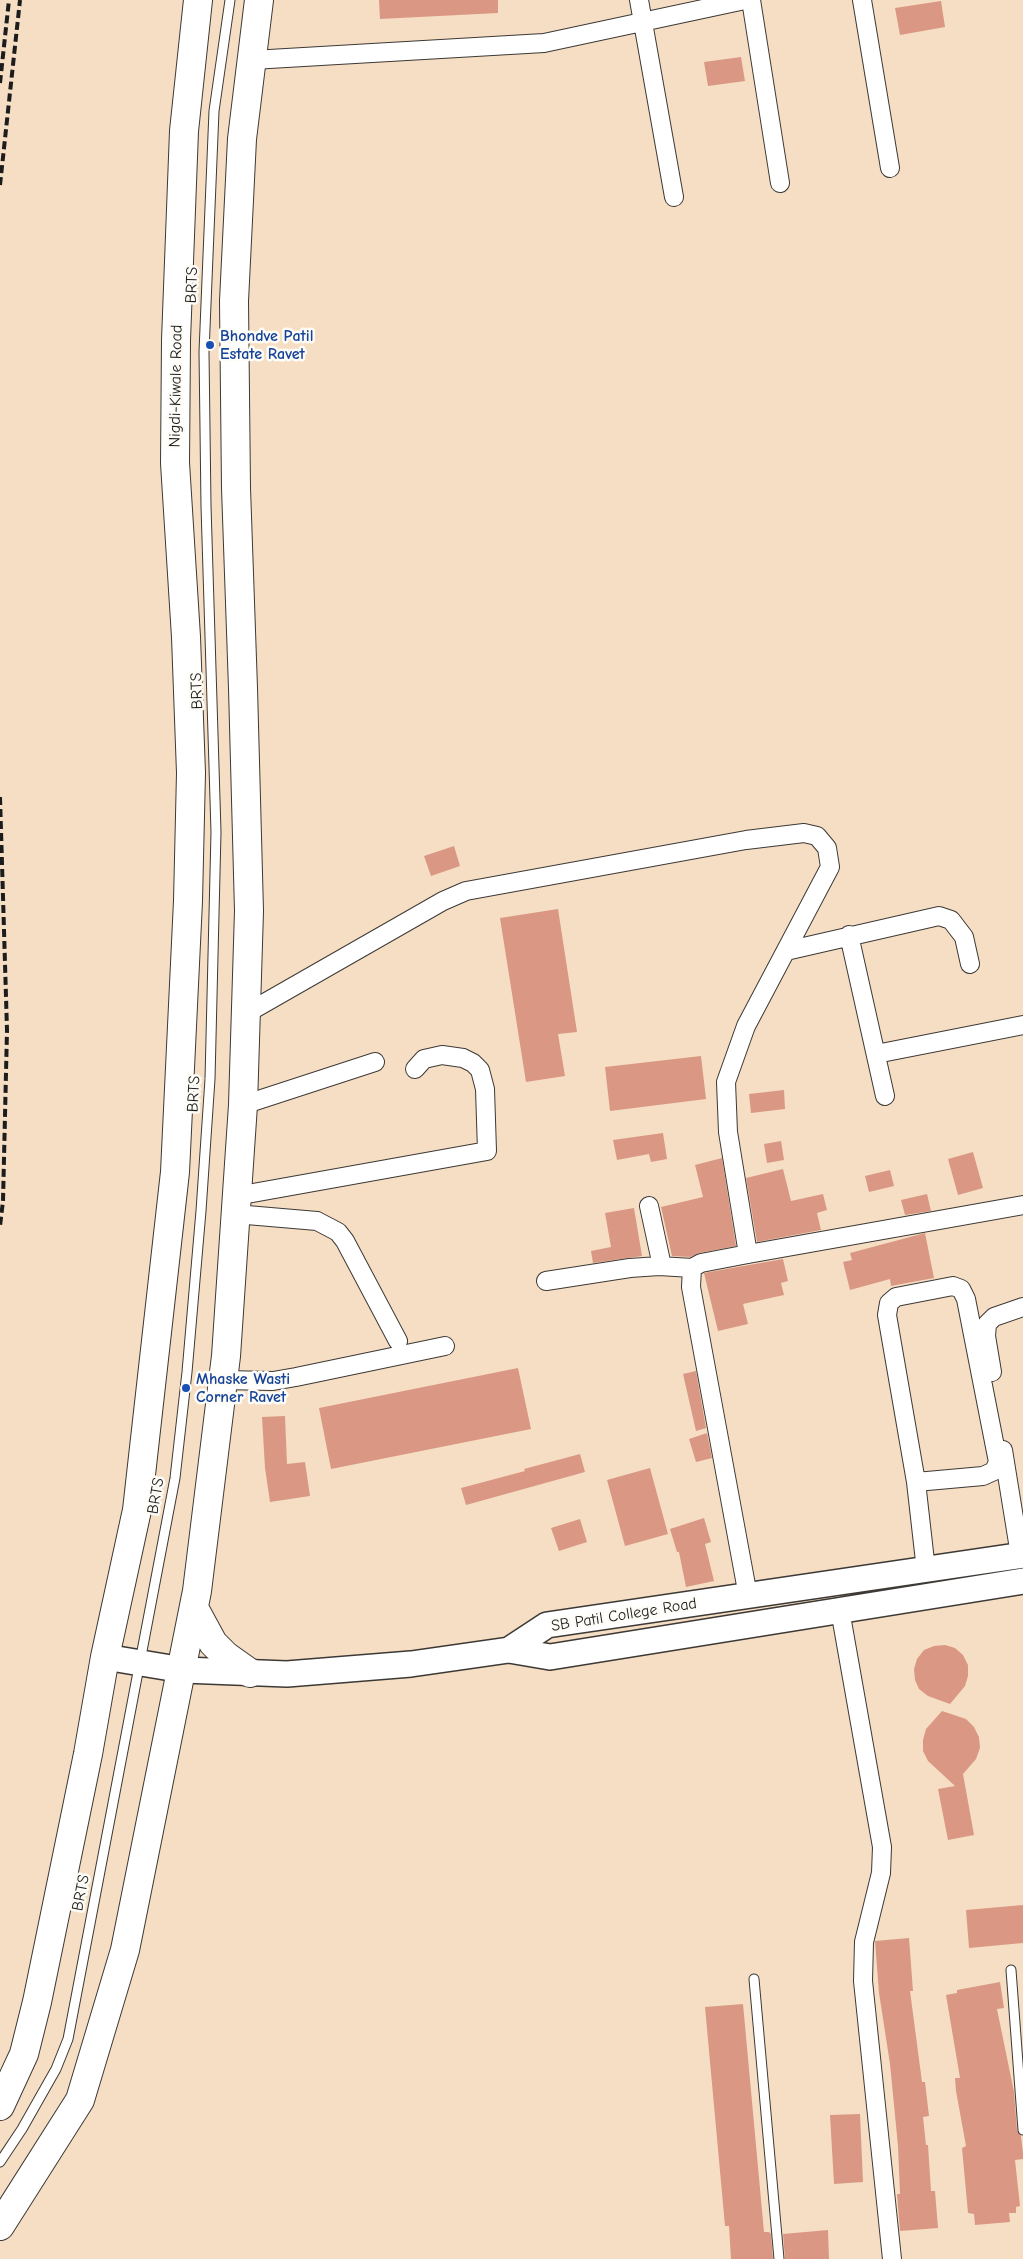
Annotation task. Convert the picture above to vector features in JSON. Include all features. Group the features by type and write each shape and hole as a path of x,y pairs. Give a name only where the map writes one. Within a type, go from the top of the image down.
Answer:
{"main road":[{"name":"Nigdi-Kiwale Road","path":"0,2106 24,2054 37,2002 88,1754 104,1657 137,1510 175,1172 191,773 186,637 175,463 176,340 184,131 198,0"},
{"path":"0,2226 80,2100 125,1950 194,1608 224,1380 243,1105 249,911 244,688 236,488 234,300 242,138 259,0"},
{"path":"194,1608 213,1643 226,1656 250,1673"}],"street":[{"path":"639,0 674,197"},
{"path":"252,60 544,43 745,0"},
{"path":"751,0 780,183"},
{"path":"862,0 890,168"},
{"path":"247,1013 443,901 466,891 746,840 804,833 817,836 828,848 830,867 746,1026 726,1082 728,1132 748,1254"},
{"path":"786,951 939,916 951,920 964,937 970,964"},
{"path":"850,935 885,1096"},
{"path":"876,1054 1023,1024"},
{"path":"236,1205 487,1151 485,1089 480,1070 473,1063 463,1058 442,1055 424,1059 415,1069"},
{"path":"243,1105 375,1062"},
{"path":"236,1205 317,1222 338,1232 345,1241 398,1341"},
{"path":"546,1281 630,1268 662,1266 692,1268 701,1263 748,1254 1023,1205"},
{"path":"649,1206 662,1266"},
{"path":"692,1268 691,1287 748,1596"},
{"path":"916,1482 983,1476 994,1471 998,1462 966,1299 961,1289 953,1286 896,1297 888,1303 887,1314 916,1482 926,1570"},
{"path":"1022,1555 986,1336 987,1324 994,1317 1023,1307"},
{"path":"224,1380 273,1381 296,1378 444,1346"},
{"name":"SB Patil College Road","path":"509,1650 547,1625 1022,1555"},
{"name":"SB Patil College Road","path":"509,1650 550,1657 1023,1581"},
{"path":"840,1610 882,1847 881,1873 864,1942 863,1980 892,2259"},
{"path":"104,1657 183,1670 287,1674 344,1670 509,1650"}],"lane":[{"name":"BRTS","path":"0,2162 22,2129 56,2069 68,2039 177,1459 191,1334 209,1088 216,832 206,506 204,352 214,111 230,0"},
{"path":"1011,1970 1021,2064 1023,2130"},
{"path":"754,1979 779,2259"}],"building":[{"path":"379,0 498,0 498,13 380,19"},
{"path":"941,1 945,27 900,35 895,8"},
{"path":"741,57 745,81 708,86 704,62"},
{"path":"454,846 460,866 431,876 424,856"},
{"path":"558,909 577,1032 558,1034 565,1076 526,1082 500,918"},
{"path":"701,1056 706,1099 610,1111 605,1067"},
{"path":"784,1090 785,1109 751,1113 749,1094"},
{"path":"663,1133 667,1159 651,1162 649,1154 617,1160 613,1140"},
{"path":"781,1141 784,1160 767,1163 764,1144"},
{"path":"973,1152 983,1188 958,1195 948,1159"},
{"path":"722,1158 736,1246 699,1253 690,1257 672,1256 661,1207 703,1197 695,1165"},
{"path":"783,1169 791,1201 823,1194 827,1210 817,1213 821,1230 757,1242 746,1178"},
{"path":"890,1170 894,1186 869,1192 865,1176"},
{"path":"927,1194 931,1211 905,1215 901,1200"},
{"path":"634,1208 642,1256 593,1263 591,1251 611,1247 605,1213"},
{"path":"925,1233 934,1278 891,1286 890,1279 850,1290 843,1262 852,1260 850,1253"},
{"path":"783,1259 788,1281 781,1283 784,1295 743,1304 748,1324 718,1331 704,1273"},
{"path":"518,1368 531,1429 331,1469 319,1408"},
{"path":"696,1371 706,1428 696,1431 683,1374"},
{"path":"285,1416 287,1464 305,1462 310,1496 270,1502 265,1468 262,1417"},
{"path":"707,1433 712,1458 696,1462 689,1439"},
{"path":"580,1454 585,1472 466,1505 461,1488"},
{"path":"650,1468 668,1534 625,1546 607,1480"},
{"path":"704,1518 711,1542 705,1544 714,1581 686,1587 679,1552 677,1552 670,1529"},
{"path":"580,1519 587,1542 559,1551 551,1528"},
{"path":"945,1645 955,1648 963,1655 968,1665 968,1676 965,1686 950,1704 928,1696 919,1689 915,1680 914,1669 917,1659 924,1650 934,1646"},
{"path":"942,1711 966,1719 974,1727 979,1737 980,1748 976,1759 963,1774 974,1835 948,1840 938,1789 955,1786 928,1761 923,1751 926,1729"},
{"path":"1023,1905 1023,1943 969,1948 966,1910"},
{"path":"909,1938 913,1991 910,1991 922,2082 925,2082 929,2116 923,2117 926,2145 928,2145 931,2191 935,2191 938,2228 900,2231 897,2194 900,2194 898,2146 890,2064 879,1993 875,1941"},
{"path":"1000,1982 1004,2008 997,2009 1014,2092 1017,2130 1021,2136 1023,2153 1023,2159 1015,2160 1020,2206 1016,2207 1016,2213 1009,2213 1010,2222 975,2225 974,2214 968,2213 962,2148 966,2146 955,2078 960,2078 946,1995 957,1993 957,1990"},
{"path":"743,2004 764,2232 771,2234 773,2259 731,2259 729,2226 725,2226 705,2007"},
{"path":"860,2114 863,2182 834,2184 830,2115"},
{"path":"828,2230 829,2259 785,2259 783,2234"}],"railway":[{"path":"0,83 9,0"},
{"path":"0,185 20,0"},
{"path":"0,797 7,1030 3,1201 0,1226"}],"place":[{"name":"Bhondve Patil Estate Ravet","path":"210,345"},
{"name":"Mhaske Wasti Corner Ravet","path":"186,1388"}]}
